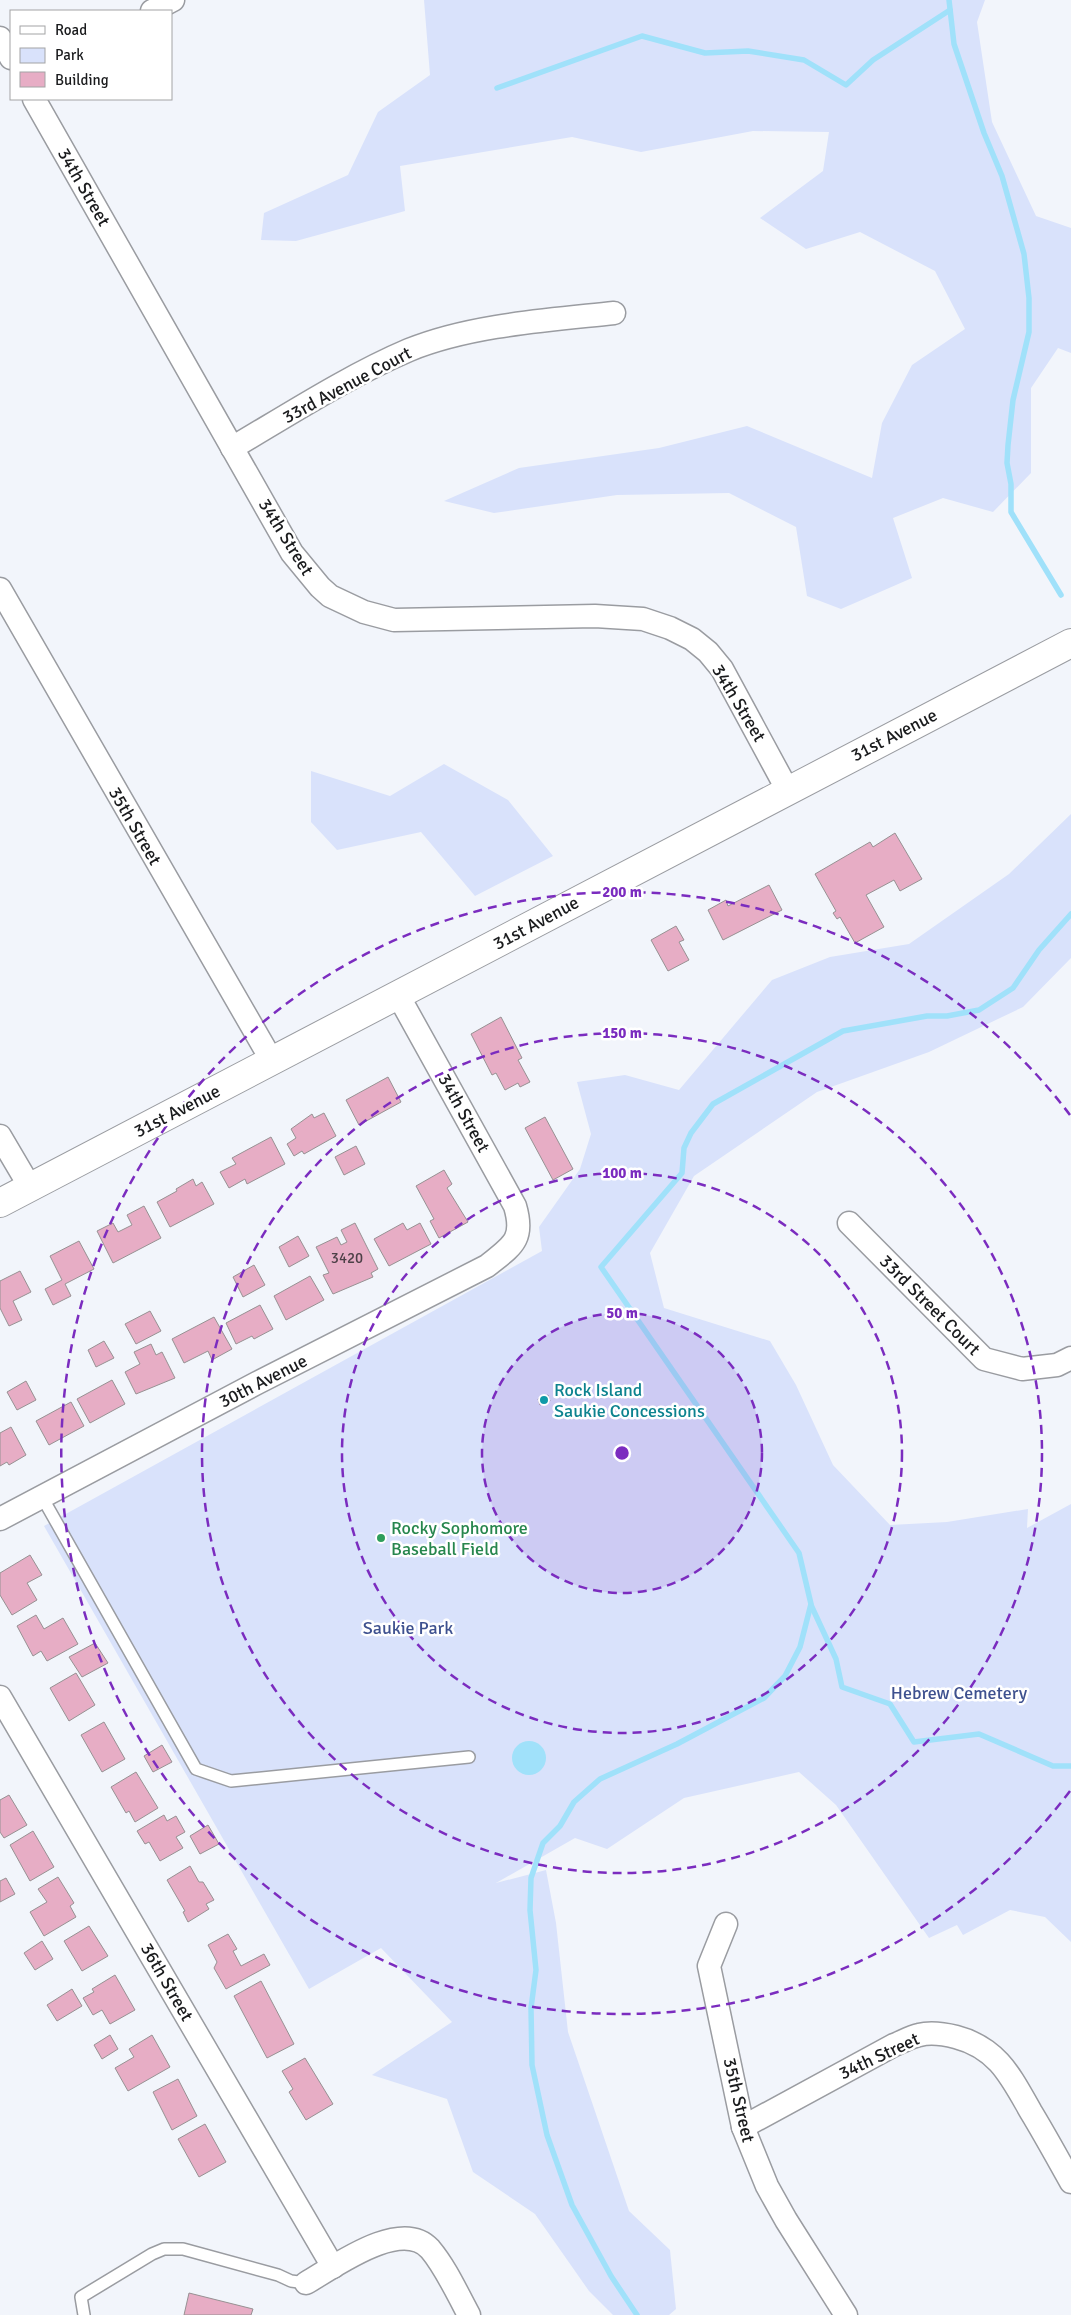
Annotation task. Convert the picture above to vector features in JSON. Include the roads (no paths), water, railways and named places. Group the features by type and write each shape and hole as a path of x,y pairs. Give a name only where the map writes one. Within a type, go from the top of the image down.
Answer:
{"street":[{"path":"154,10 173,0"},
{"path":"0,38 10,56"},
{"name":"34th Street","path":"35,100 292,552 308,574 330,596 348,606 394,620 594,616 643,619 670,628 692,639 708,652 722,669 788,791"},
{"name":"33rd Avenue Court","path":"232,448 374,366 410,350 458,335 534,323 614,314"},
{"name":"35th Street","path":"0,589 272,1061"},
{"name":"31st Avenue","path":"0,1203 1071,644"},
{"name":"34th Street","path":"398,995 515,1206 520,1223 519,1234"},
{"path":"0,1136 30,1187"},
{"name":"33rd Street Court","path":"850,1223 984,1359 1022,1369 1057,1365 1071,1358"},
{"name":"30th Avenue","path":"0,1519 487,1266 501,1255 519,1234"},
{"name":"36th Street","path":"0,1697 333,2267"},
{"name":"35th Street","path":"726,1924 709,1966 743,2127 768,2186 786,2220 846,2315"},
{"name":"34th Street","path":"743,2127 894,2045 918,2035 933,2033 948,2035 972,2042 989,2052 1002,2064 1071,2182"},
{"path":"306,2283 385,2240 404,2238 418,2240 429,2248 440,2263 469,2315"}],"lane":[{"path":"42,1497 196,1769 231,1781 469,1757"},
{"path":"84,2315 81,2297 152,2254 164,2249 183,2249 278,2275 291,2281 306,2283"}],"water":[{"path":"529,1741 536,1742 541,1746 545,1751 545,1765 541,1770 536,1774 529,1775 522,1774 517,1770 513,1765 512,1758 513,1751 517,1746 522,1742"}],"waterway":[{"path":"949,0 954,44 984,133 1002,176 1024,254 1029,298 1029,332 1013,400 1008,445 1007,463 1011,484 1011,512 1061,595"},
{"path":"497,88 642,36 705,53 748,51 804,60 846,85 873,60 950,10"},
{"path":"637,2315 611,2276 572,2205 547,2135 532,2065 531,2008 536,1970 530,1910 531,1878 543,1843 560,1826 574,1802 600,1779 677,1744 764,1698 785,1676 800,1647 811,1604 799,1553 601,1267 682,1173 684,1148 691,1133 713,1104 843,1031 927,1016 947,1016 979,1010 1013,988 1039,950 1071,914"},
{"path":"811,1605 836,1659 842,1687 890,1704 914,1742 979,1734 1053,1766 1071,1766"}],"place":[{"name":"Rock Island Saukie Concessions","path":"544,1400"},
{"name":"Rocky Sophomore Baseball Field","path":"381,1538"}],"park label":[{"name":"Saukie Park","path":"408,1628"},
{"name":"Hebrew Cemetery","path":"959,1693"}]}
